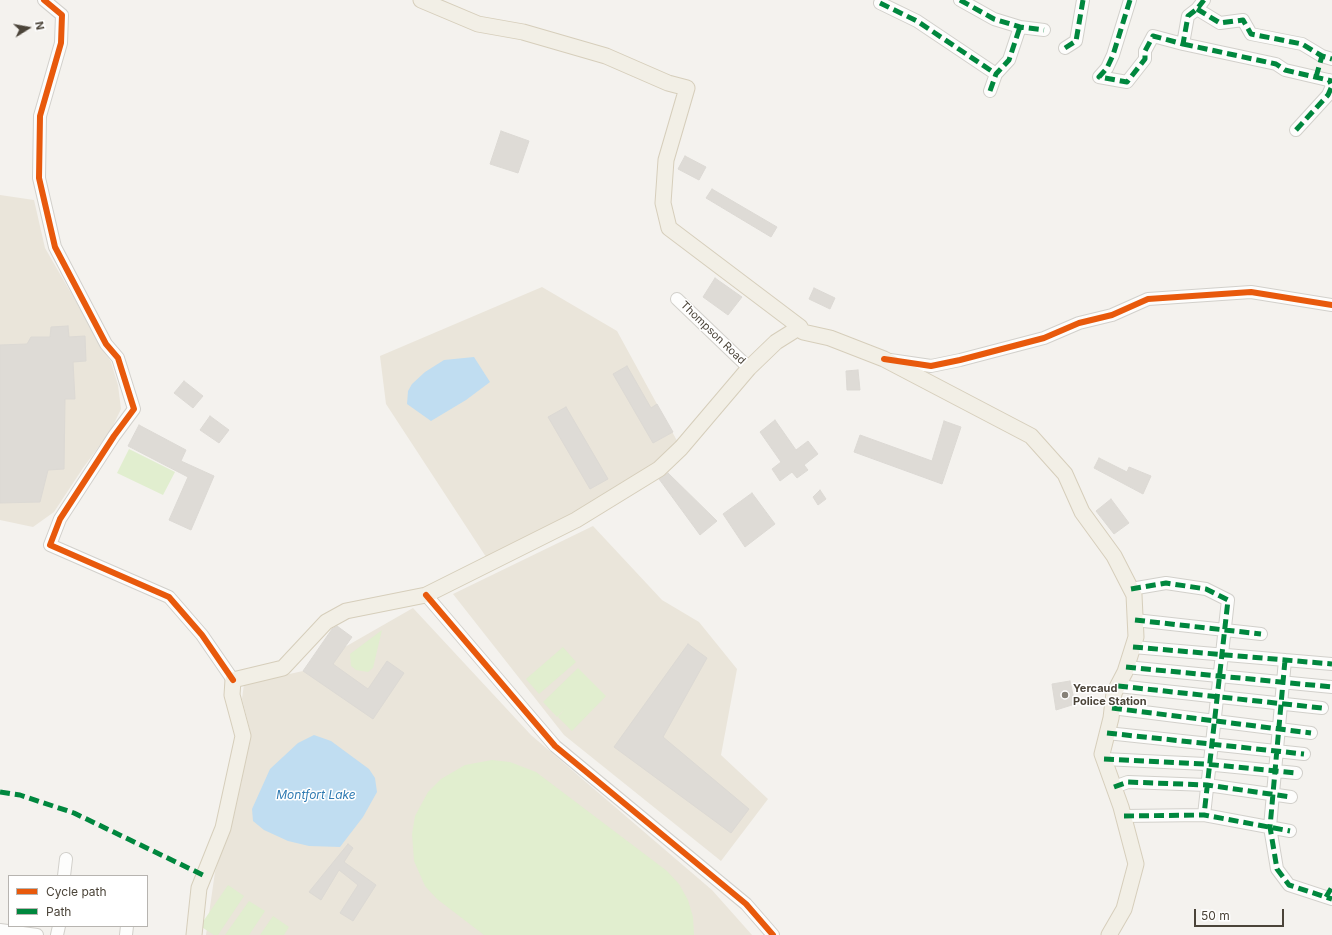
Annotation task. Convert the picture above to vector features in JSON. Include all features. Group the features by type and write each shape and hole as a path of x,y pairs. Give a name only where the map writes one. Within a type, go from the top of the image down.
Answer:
{"main road":[{"path":"421,0 478,24 523,32 606,56 668,83 687,88 666,160 663,203 670,228 800,327 803,332 830,338 884,359 1031,436 1065,474 1082,512 1114,556 1134,595 1136,637 1126,667 1114,693 1102,754 1124,816 1136,864 1124,909 1109,935"},
{"path":"194,935 198,888 223,828 243,736 232,695 233,680 283,668 326,622 346,612 426,595 576,520 659,469 681,448 749,368 776,342 800,327"}],"street":[{"path":"44,0 62,15 62,22 61,43 40,116 39,178 55,247 106,344 118,358 134,409 114,436 60,519 50,545 169,597 202,635 233,680"},
{"path":"960,0 994,19 1020,26 1044,30"},
{"path":"1065,48 1076,41 1083,0"},
{"path":"1130,0 1113,55 1107,68 1099,77 1127,82 1144,59 1145,51 1153,36 1276,64 1285,70 1331,80 1332,86 1328,95 1296,130"},
{"path":"880,3 917,21 996,74"},
{"path":"1183,44 1188,16 1200,5 1220,23 1243,20 1251,34 1302,44 1327,57 1316,77"},
{"path":"990,91 996,74 1009,60 1020,26"},
{"path":"884,359 931,366 960,360 1044,338 1079,323 1112,315 1148,300 1251,292 1332,305"},
{"name":"Thompson Road","path":"677,299 749,368"},
{"path":"1131,589 1166,583 1206,589 1228,600 1216,696 1204,814"},
{"path":"426,595 555,746 746,904 773,935"},
{"path":"1135,620 1261,634"},
{"path":"1133,647 1332,664"},
{"path":"1285,660 1270,827 1277,869 1289,885 1330,895"},
{"path":"1126,667 1332,686"},
{"path":"1118,686 1322,708"},
{"path":"1112,708 1311,733"},
{"path":"1107,733 1304,754"},
{"path":"1104,759 1209,764 1296,773"},
{"path":"1114,787 1128,782 1207,785 1291,797"},
{"path":"1124,816 1204,814 1290,831"},
{"path":"64,875 66,859"},
{"path":"0,930 37,935"}],"shaded area":[{"path":"0,195 34,200 45,248 111,362 118,385 121,409 111,430 83,468 54,512 33,527 0,520"},
{"path":"542,287 617,331 681,448 490,563 386,404 380,356"},
{"path":"593,526 662,600 699,622 737,669 721,755 768,799 721,861 564,735 453,594"},
{"path":"413,608 531,735 712,890 752,935 206,935 215,872 241,784 250,730 242,699 244,684 303,671"}],"green space":[{"path":"129,449 175,472 163,495 117,473"},
{"path":"382,630 373,668 368,672 356,670 351,666 350,654"},
{"path":"563,647 576,662 539,694 526,679"},
{"path":"578,668 606,696 572,731 558,717 565,709 557,717 543,702"},
{"path":"492,760 510,762 536,772 667,871 679,884 688,900 693,917 694,935 484,935 437,899 425,886 414,861 412,834 415,816 428,792 441,779 465,765"},
{"path":"228,885 244,896 218,935 214,935 200,926"},
{"path":"249,901 265,911 249,935 225,935"},
{"path":"273,916 289,927 284,935 260,935"}],"water":[{"path":"474,357 490,382 466,400 431,421 407,404 408,391 412,384 425,372 444,360"},
{"name":"Montfort Lake","path":"314,735 331,741 369,769 375,778 377,792 363,817 340,847 309,846 288,841 264,830 253,821 252,809 270,769 298,743"}],"building":[{"path":"501,131 529,141 518,173 490,164"},
{"path":"685,156 706,167 699,180 678,169"},
{"path":"712,189 777,227 771,237 706,198"},
{"path":"715,278 742,297 728,315 703,297"},
{"path":"814,288 835,298 830,309 809,299"},
{"path":"68,326 69,337 85,336 86,361 73,362 75,399 65,399 64,469 48,470 40,502 0,503 0,345 27,344 31,337 50,337 51,327"},
{"path":"627,366 651,408 657,404 673,432 653,443 613,374"},
{"path":"858,370 860,390 847,390 846,371"},
{"path":"184,381 203,396 193,408 174,393"},
{"path":"566,407 608,479 590,489 548,417"},
{"path":"210,416 229,430 219,443 200,430"},
{"path":"775,420 796,450 808,441 818,454 804,465 808,470 797,478 792,472 780,481 772,469 781,462 760,432"},
{"path":"944,421 961,427 942,484 854,452 860,435 932,461"},
{"path":"139,425 186,450 181,461 214,476 191,530 169,520 188,477 128,446"},
{"path":"1099,458 1127,472 1129,467 1151,476 1143,494 1094,468"},
{"path":"668,473 717,521 700,535 659,479"},
{"path":"820,490 826,499 818,505 813,497"},
{"path":"752,493 775,524 745,547 723,514"},
{"path":"1111,499 1129,523 1114,534 1096,511"},
{"path":"337,626 352,637 333,664 368,689 387,661 404,673 373,719 303,671 332,629"},
{"path":"688,644 707,658 663,737 749,809 731,833 614,747"},
{"path":"1070,681 1075,704 1056,710 1052,684"},
{"path":"348,844 353,848 344,862 376,885 353,921 340,913 358,885 339,870 321,900 309,892"}],"marked path":[{"path":"960,0 994,19 1020,27 1044,30"},
{"path":"1065,48 1076,41 1083,0"},
{"path":"1130,0 1113,55 1107,68 1099,77 1127,82 1145,59 1145,51 1153,36 1183,44 1188,16 1197,9 1204,0"},
{"path":"880,3 917,21 996,74"},
{"path":"1197,9 1220,23 1243,20 1251,34 1302,44 1322,56 1332,59"},
{"path":"990,91 996,74 1009,60 1020,27"},
{"path":"1183,44 1276,64 1285,70 1332,81"},
{"path":"1316,77 1322,56"},
{"path":"1296,130 1328,95 1332,86 1329,80"},
{"path":"1131,589 1166,583 1206,589 1228,600 1204,815"},
{"path":"1135,620 1261,634"},
{"path":"1133,647 1332,664"},
{"path":"1285,660 1270,827 1277,869 1289,885 1332,899"},
{"path":"1126,667 1332,687"},
{"path":"1118,686 1322,708"},
{"path":"1112,708 1311,733"},
{"path":"1107,733 1304,754"},
{"path":"1104,759 1205,764 1296,773"},
{"path":"1114,787 1128,782 1207,785 1291,797"},
{"path":"0,792 20,795 74,813 203,875"},
{"path":"1124,816 1204,815 1290,831"},
{"path":"1326,897 1332,887"}],"cycle path":[{"path":"44,0 62,15 61,43 40,116 39,178 55,247 106,344 118,358 134,409 114,436 60,519 50,545 169,597 202,635 233,680"},
{"path":"884,359 931,366 960,360 1044,338 1079,323 1112,315 1148,299 1251,292 1332,305"},
{"path":"426,595 555,746 746,904 773,935"}],"place":[{"name":"Yercaud Police Station","path":"1065,695"}]}
